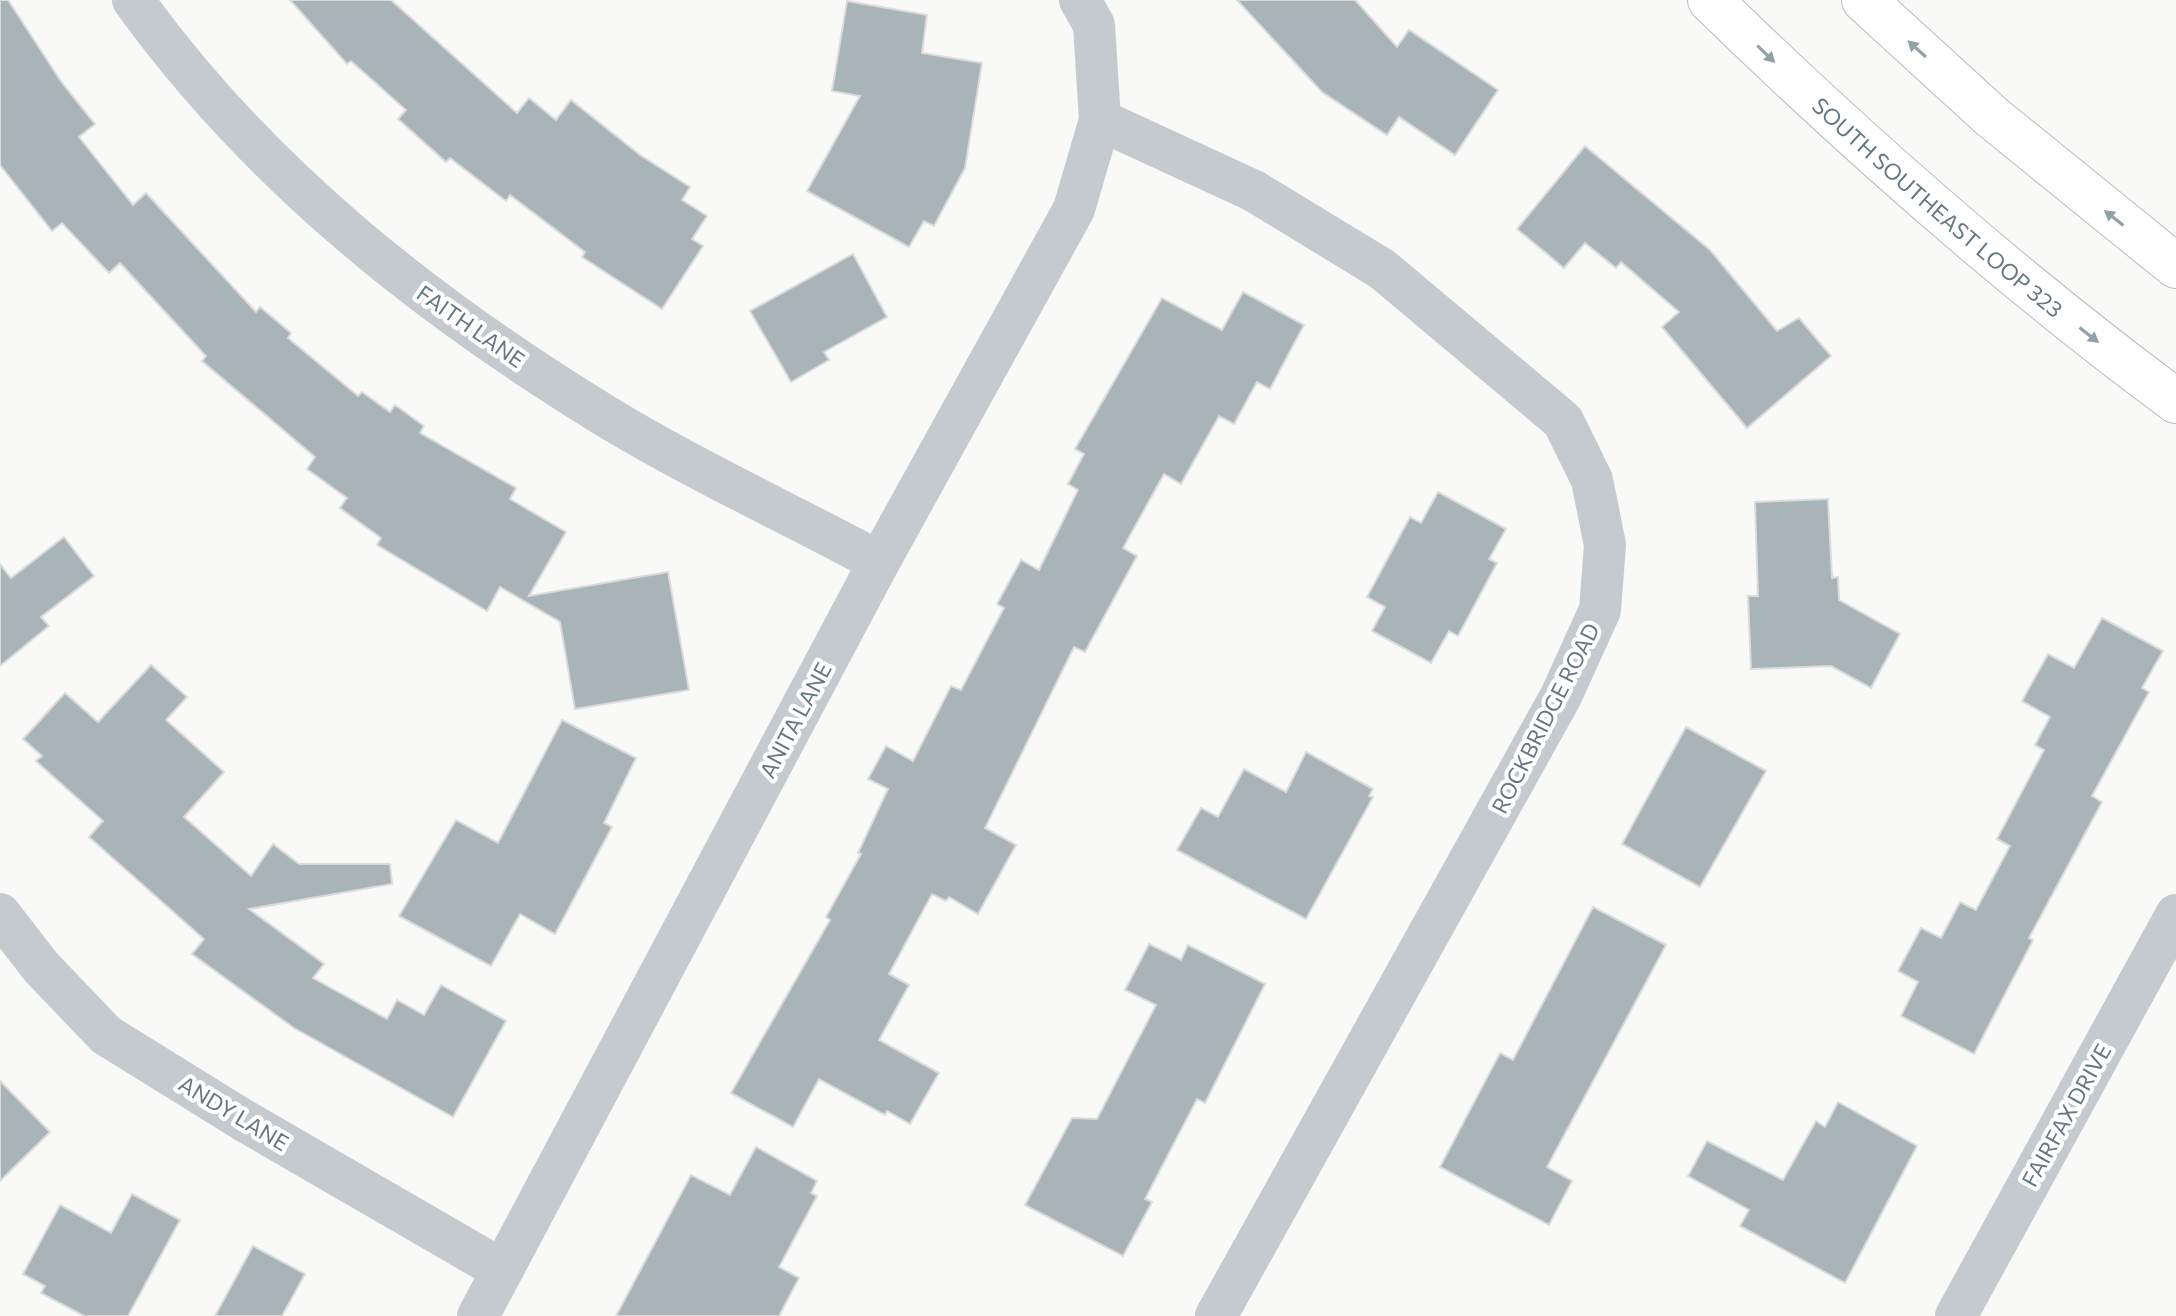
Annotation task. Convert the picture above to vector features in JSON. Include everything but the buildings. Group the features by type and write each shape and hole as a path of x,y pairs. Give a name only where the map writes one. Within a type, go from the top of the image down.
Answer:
{"highway":[{"name":"SOUTH SOUTHEAST LOOP 323","path":"1710,0 1820,106 2028,286 2176,401"},
{"path":"1864,0 1992,117 2176,266"}],"street":[{"name":"FAITH LANE","path":"133,0 279,171 358,243 450,315 613,421 879,562"},
{"name":"ANITA LANE","path":"478,1316 879,562 1074,209 1100,120 1094,25 1080,0"},
{"name":"ROCKBRIDGE ROAD","path":"1100,120 1254,191 1382,269 1563,421 1592,480 1605,545 1600,610 1561,696 1216,1316"},
{"name":"ANDY LANE","path":"0,914 41,967 106,1035 243,1120 502,1270"},
{"name":"FAIRFAX DRIVE","path":"1956,1316 2176,915"}]}
